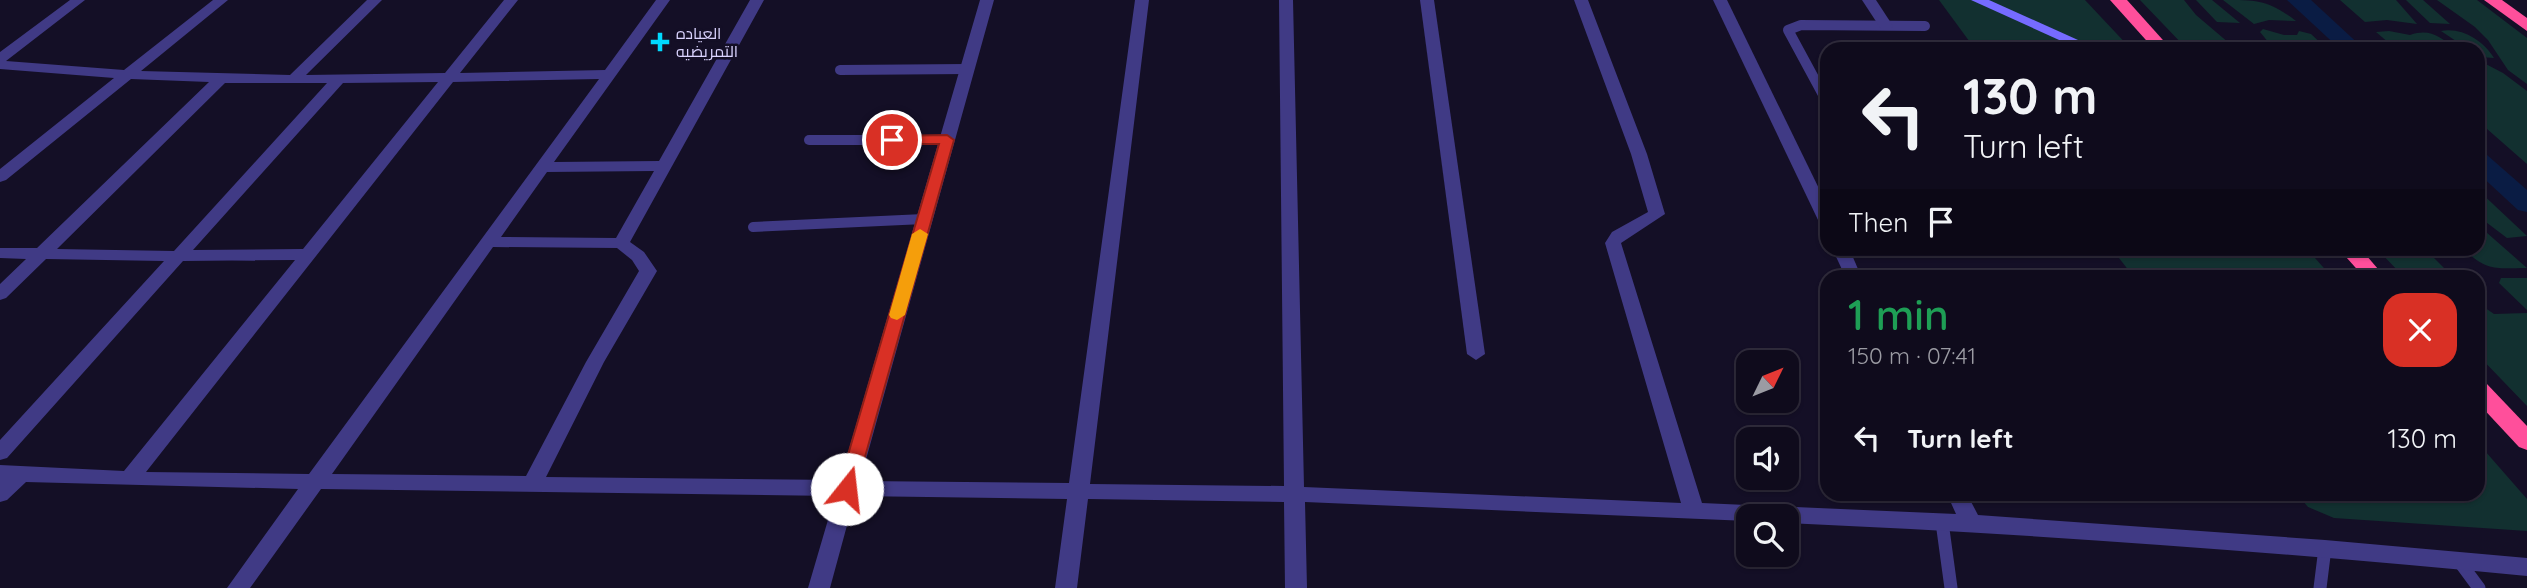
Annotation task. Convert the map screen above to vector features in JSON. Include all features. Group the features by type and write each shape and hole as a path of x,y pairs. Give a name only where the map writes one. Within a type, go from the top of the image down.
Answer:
{"highway":[{"path":"2118,0 2157,42"},
{"path":"2493,0 2527,26"},
{"path":"2355,256 2368,270"},
{"path":"2485,397 2527,442"}],"street":[{"path":"0,59 78,0"},
{"path":"0,177 220,0"},
{"path":"293,80 375,0"},
{"path":"129,479 511,0"},
{"path":"238,588 663,0"},
{"path":"621,243 757,0"},
{"path":"819,588 987,0"},
{"path":"1066,588 1142,0"},
{"path":"1286,0 1296,588"},
{"path":"1427,0 1476,354"},
{"path":"1581,0 1639,154 1657,214 1618,236 1613,243 1693,509"},
{"path":"1720,0 1820,207"},
{"path":"1869,0 1886,26"},
{"path":"1978,0 2075,42"},
{"path":"0,65 128,76 293,80 609,75"},
{"path":"0,294 222,78"},
{"path":"0,453 338,80"},
{"path":"543,167 666,166"},
{"path":"488,242 621,243 638,257 648,271 595,362 533,483"},
{"path":"0,253 179,256 310,254"},
{"path":"0,494 10,474 129,479 317,479 1294,494 1971,523 2325,548 2527,567"},
{"path":"1960,501 1971,523"}],"lane":[{"path":"1820,89 1788,30 1801,26 1925,26"},
{"path":"840,70 967,69"},
{"path":"809,140 947,140"},
{"path":"753,227 924,219"},
{"path":"1942,522 1951,588"},
{"path":"2320,588 2325,548"},
{"path":"2459,561 2479,588"}],"green space":[{"path":"1939,0 2085,0 2124,42 1970,42"},
{"path":"2140,0 2184,0 2196,15 2228,42 2180,42"},
{"path":"2196,0 2212,0 2240,23 2217,22"},
{"path":"2223,0 2246,0 2270,5 2296,21 2269,20 2254,24"},
{"path":"2340,0 2396,0 2417,24 2387,20 2365,22"},
{"path":"2406,0 2423,0 2450,24 2430,23"},
{"path":"2437,0 2477,0 2527,38 2527,84 2508,70 2488,40 2475,27"},
{"path":"2263,29 2284,35 2297,35 2299,31 2311,34 2320,42 2268,42 2260,32"},
{"path":"2389,31 2410,35 2429,33 2448,42 2388,42 2376,32"},
{"path":"2441,31 2464,33 2480,42 2458,42"},
{"path":"2485,47 2489,52 2494,58 2485,57"},
{"path":"2485,64 2527,91 2527,164 2485,127"},
{"path":"2485,197 2527,236 2507,238 2485,221"},
{"path":"2485,231 2527,268 2492,267 2472,256 2485,256"},
{"path":"2117,256 2313,256 2326,270 2128,270"},
{"path":"2384,256 2432,256 2446,270 2397,270"},
{"path":"2501,278 2527,278 2527,310 2499,283"},
{"path":"2485,308 2494,314 2527,313 2527,406 2485,362"},
{"path":"2485,451 2527,499 2527,531 2334,518 2308,507 2303,501 2485,501"}],"waterway":[{"path":"2298,0 2345,42"},
{"path":"2485,166 2527,204"}],"slow traffic":[{"path":"897,315 920,234"}],"place":[{"name":"العياده التمريضيه","path":"660,42"}],"route":[{"path":"847,489 947,140 892,140"}]}
